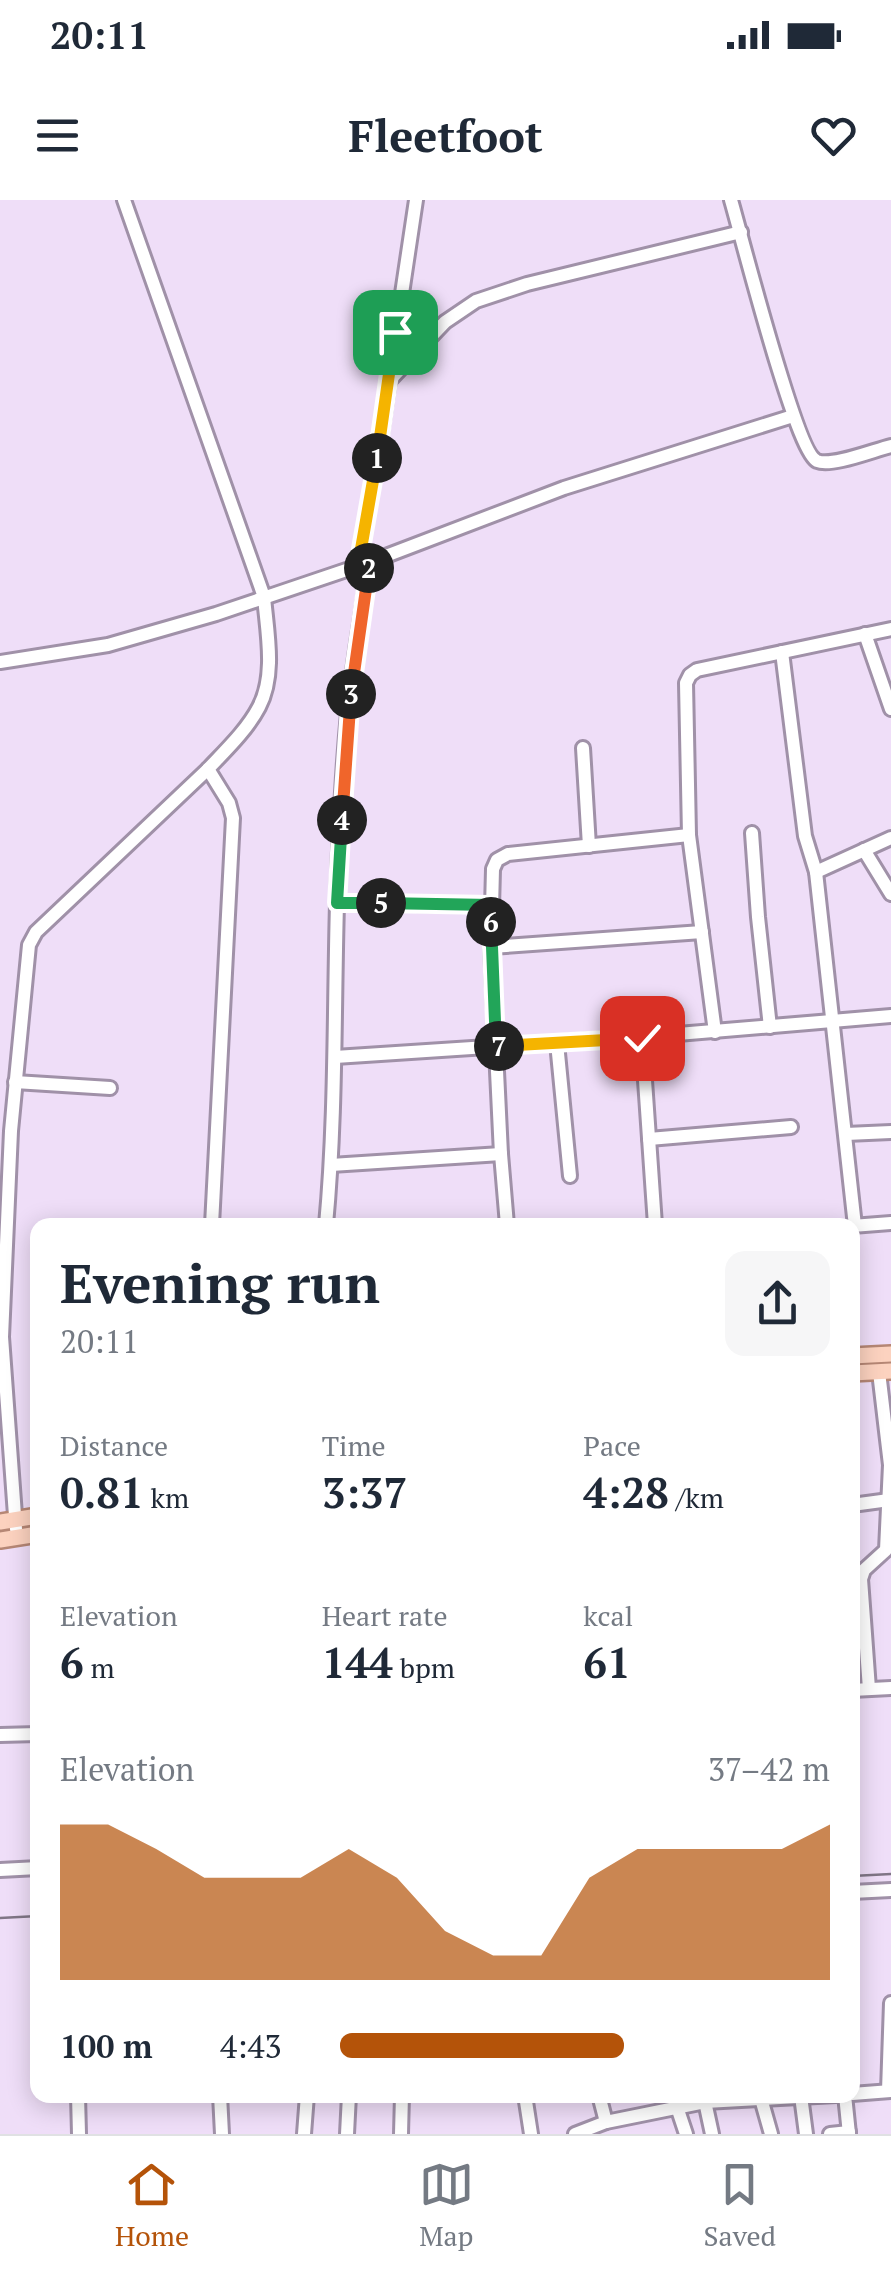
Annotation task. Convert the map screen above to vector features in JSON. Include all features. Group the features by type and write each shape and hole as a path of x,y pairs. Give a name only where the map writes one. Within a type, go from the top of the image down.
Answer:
{"main road":[{"path":"860,1356 891,1354"},
{"path":"860,1373 885,1372"},
{"path":"0,1540 30,1536"}],"street":[{"path":"18,1538 7,1521 2,1337 15,1082 28,944 232,744 259,707 266,686 264,597 124,200"},
{"path":"327,1218 332,1166 337,903 348,712 388,382 416,200"},
{"path":"732,200 794,416 810,455 817,461 832,462 891,446"},
{"path":"388,382 445,322 476,301 527,284 741,232"},
{"path":"0,662 108,646 216,614 564,488 794,416"},
{"path":"715,1032 690,836 686,682 697,670 891,629"},
{"path":"865,634 891,710"},
{"path":"782,652 805,836 816,872 853,1218"},
{"path":"582,748 589,846"},
{"path":"208,768 234,818 212,1218"},
{"path":"752,832 770,1027"},
{"path":"505,1218 490,948 493,869 497,860 508,854 690,836"},
{"path":"816,872 891,838"},
{"path":"864,850 891,894"},
{"path":"337,903 491,905"},
{"path":"490,948 702,932"},
{"path":"336,1057 642,1038 891,1016"},
{"path":"642,1038 655,1218"},
{"path":"557,1043 570,1176"},
{"path":"15,1082 110,1088"},
{"path":"649,1138 791,1127"},
{"path":"846,1134 891,1132"},
{"path":"332,1166 500,1154"},
{"path":"860,1226 891,1223"},
{"path":"869,1689 861,1579 864,1570 886,1550 890,1464 885,1372"},
{"path":"860,1506 890,1508"},
{"path":"860,1690 891,1688"},
{"path":"0,1735 30,1734"},
{"path":"0,1870 30,1868"},
{"path":"860,1892 891,1890"},
{"path":"860,2093 889,2091 891,2003"},
{"path":"78,2103 79,2134"},
{"path":"220,2103 222,2134"},
{"path":"304,2134 306,2103"},
{"path":"348,2134 349,2103"},
{"path":"401,2134 402,2103"},
{"path":"526,2103 531,2134"},
{"path":"601,2103 606,2122"},
{"path":"578,2133 606,2122 692,2103"},
{"path":"706,2103 712,2134"},
{"path":"763,2103 770,2134"},
{"path":"799,2103 806,2134"},
{"path":"830,2134 849,2133 849,2103"},
{"path":"678,2108 686,2134"},
{"path":"631,2117 638,2134"}],"railway":[{"path":"860,1876 891,1874"},
{"path":"0,1918 30,1916"}],"route":[{"path":"395,332 358,566 370,562 348,712 337,903 491,905 496,1046 642,1038"}]}
